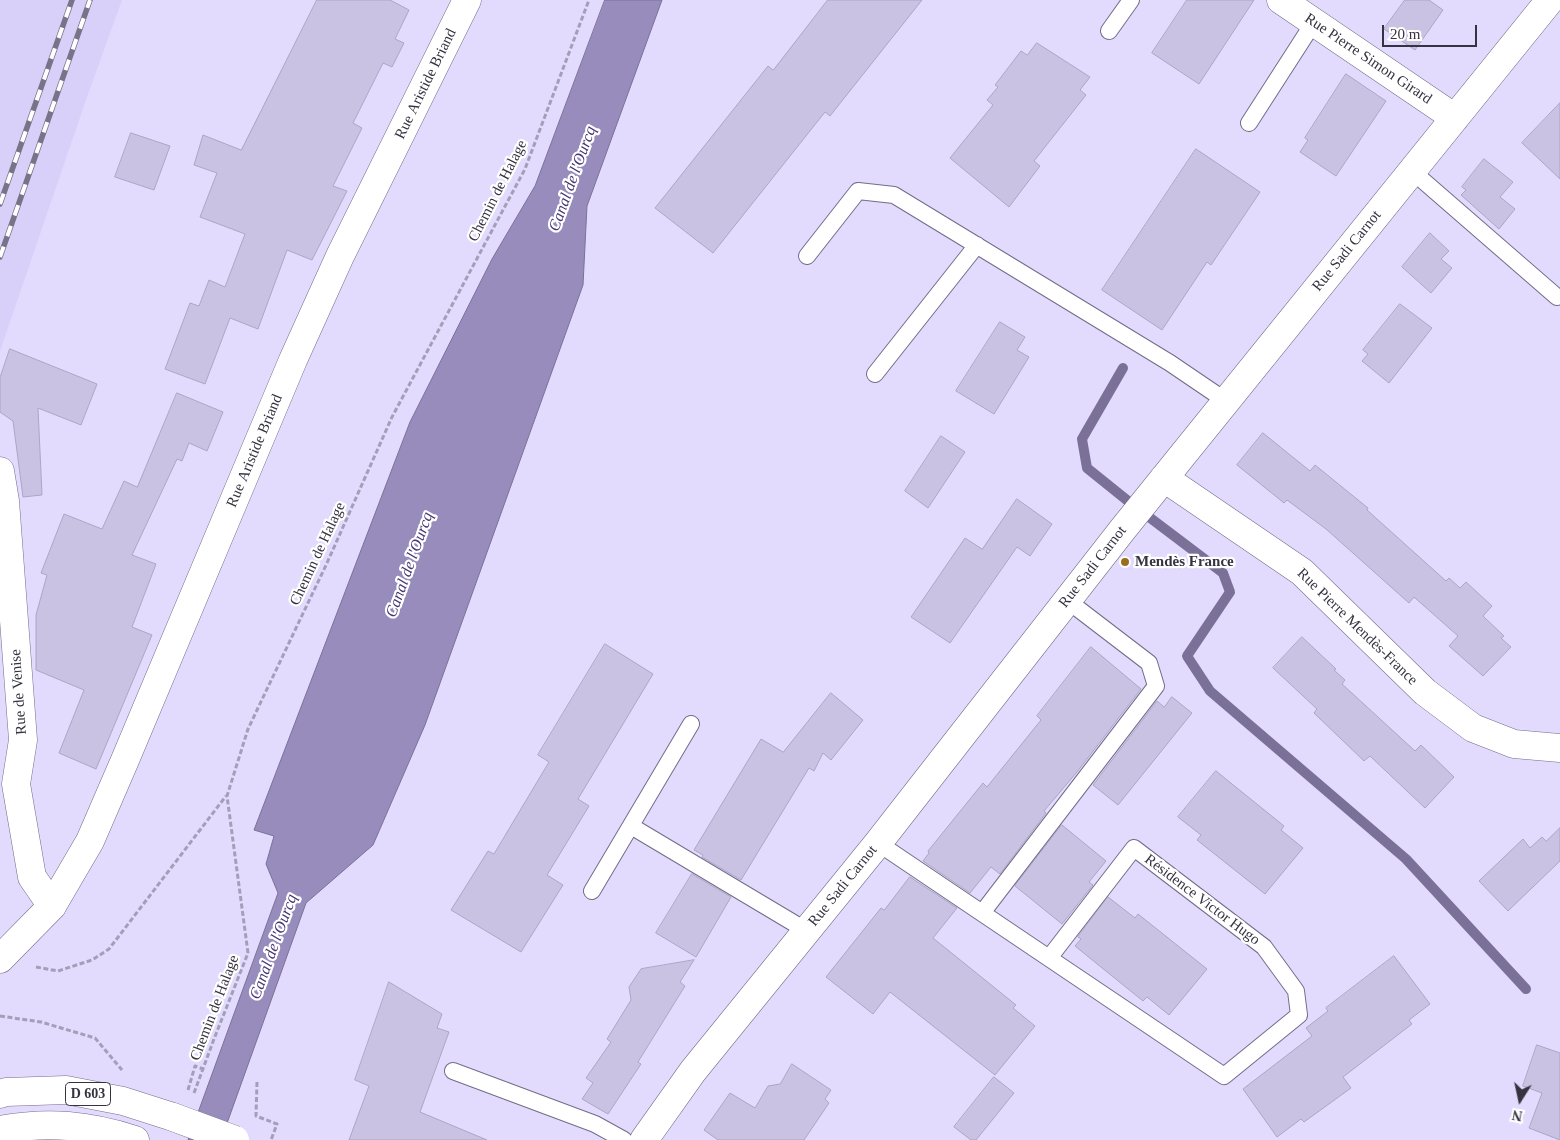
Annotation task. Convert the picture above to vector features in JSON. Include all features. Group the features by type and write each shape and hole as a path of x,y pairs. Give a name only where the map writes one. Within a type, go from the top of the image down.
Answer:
{"street":[{"name":"Rue Aristide Briand","path":"0,959 52,906 90,841 293,360 340,256 467,0"},
{"name":"Rue Pierre Simon Girard","path":"1281,0 1455,118"},
{"name":"Rue Sadi Carnot","path":"644,1140 693,1071 878,843 1164,478 1550,0"},
{"name":"Rue de Venise","path":"0,471 5,502 23,740 16,784 32,877 52,906"},
{"name":"Rue Pierre Mendès-France","path":"1164,478 1302,572 1425,692 1473,728 1514,744 1560,748"},
{"name":"D 603","path":"0,1094 6,1092 66,1090 182,1109 235,1140"},
{"name":"D 603","path":"0,1130 57,1124 91,1128 135,1140"}],"lane":[{"path":"1109,31 1131,0"},
{"path":"1249,122 1314,22"},
{"path":"1412,171 1557,297"},
{"path":"807,256 858,191 894,195 1170,363 1226,401"},
{"path":"875,374 977,245"},
{"path":"982,913 1156,686 1149,662 1068,601"},
{"path":"592,891 691,724"},
{"path":"631,826 807,931"},
{"name":"Résidence Victor Hugo","path":"878,843 1224,1076 1299,1016 1296,991 1264,947 1134,848 1049,958"},
{"path":"453,1071 595,1124 624,1140"}],"path":[{"name":"Chemin de Halage","path":"182,1109 203,1069 248,954 227,796 248,729 328,563 392,417 525,169 589,0"},
{"path":"29,966 58,971 92,960 109,949 227,796"},
{"path":"0,1016 41,1022 95,1038 124,1072"},
{"path":"179,1090 187,1093 195,1066 203,1069"},
{"path":"257,1082 256,1116 277,1124 272,1140"}],"shaded area":[{"path":"0,0 122,0 0,351"}],"water":[{"name":"Canal de l'Ourcq","path":"605,0 662,0 587,206 583,285 425,725 373,845 306,903 221,1140 188,1140 278,893 266,864 274,836 254,830 410,422 492,259 535,186"}],"building":[{"path":"317,0 390,0 409,10 395,39 404,43 392,67 383,63 353,123 362,128 333,186 347,191 312,260 287,250 258,329 230,318 205,384 165,369 190,303 199,306 209,280 225,287 245,234 200,217 217,173 194,165 203,135 241,150"},
{"path":"828,0 922,0 830,116 825,112 713,253 655,208 768,66 773,70"},
{"path":"1187,0 1254,0 1199,84 1152,53"},
{"path":"1405,0 1429,0 1443,10 1415,50 1384,29"},
{"path":"1037,43 1090,77 1080,90 1086,95 1034,161 1040,166 1009,207 950,158 993,105 987,100 998,87 995,85 1021,51 1027,55"},
{"path":"1346,74 1386,101 1336,176 1300,152 1308,140 1305,138"},
{"path":"1560,103 1560,179 1522,143"},
{"path":"131,133 170,146 154,190 115,177"},
{"path":"1196,149 1260,192 1211,265 1207,262 1162,330 1102,290"},
{"path":"1484,159 1513,182 1500,197 1515,209 1499,229 1461,195 1466,190 1462,187"},
{"path":"1430,233 1449,251 1441,259 1452,268 1431,293 1402,267"},
{"path":"1400,304 1432,328 1389,383 1362,361 1368,354 1363,350"},
{"path":"1000,322 1025,337 1017,350 1029,357 994,414 956,391"},
{"path":"10,349 97,384 81,425 38,408 42,495 23,497 13,421 0,412 0,378"},
{"path":"177,393 223,412 207,451 189,443 182,461 177,459 132,555 156,564 132,627 152,635 96,769 59,753 84,690 36,670 36,615 47,575 41,573 64,514 102,529 124,481 137,487"},
{"path":"1263,433 1310,471 1315,465 1368,508 1367,510 1446,581 1449,578 1460,588 1466,582 1492,606 1483,616 1504,636 1501,638 1511,647 1483,676 1449,646 1458,636 1414,597 1409,603 1326,529 1287,500 1284,503 1237,465"},
{"path":"941,436 965,452 928,508 905,491"},
{"path":"1017,499 1052,524 1030,556 1017,547 950,643 911,617 965,538 982,549"},
{"path":"1302,637 1336,669 1334,670 1345,680 1342,684 1415,751 1421,745 1454,777 1425,808 1370,756 1364,761 1314,713 1317,709 1273,668"},
{"path":"605,644 653,674 578,799 589,806 547,875 563,885 521,952 451,910 488,851 494,854 549,762 538,755"},
{"path":"1091,647 1141,689 1077,772 1044,811 1046,813 1000,874 991,867 970,893 923,861 929,853 928,851 983,783 987,787 1041,720 1037,716"},
{"path":"831,693 863,720 831,760 823,753 814,771 809,768 741,880 702,857 703,855 694,850 761,739 783,752"},
{"path":"1172,697 1192,713 1118,805 1093,785 1157,701 1164,707"},
{"path":"1216,771 1284,826 1281,830 1303,848 1265,894 1197,840 1201,835 1178,817"},
{"path":"1062,825 1106,861 1089,882 1093,885 1062,924 1015,886"},
{"path":"1560,828 1560,861 1508,911 1479,881 1523,839 1530,848 1542,837 1546,841"},
{"path":"692,874 731,897 696,957 656,933"},
{"path":"910,877 957,908 933,938 1016,1005 1013,1008 1035,1026 995,1075 890,992 873,1014 826,977 881,908 884,910"},
{"path":"1108,897 1135,918 1138,914 1207,969 1169,1015 1147,997 1143,1001 1075,946 1081,939 1078,937"},
{"path":"1394,956 1430,1004 1409,1020 1412,1024 1343,1077 1351,1088 1304,1122 1301,1119 1277,1137 1243,1089 1312,1036 1306,1028 1328,1011 1326,1008"},
{"path":"694,960 680,982 685,986 638,1062 641,1064 608,1114 582,1099 593,1083 586,1078 611,1042 607,1039 631,1000 629,987 641,969"},
{"path":"389,982 442,1014 437,1028 449,1032 420,1112 487,1140 349,1140 369,1086 355,1080"},
{"path":"1537,1045 1560,1053 1560,1140 1529,1128 1542,1093 1523,1086"},
{"path":"792,1064 831,1090 825,1099 829,1103 804,1140 718,1140 704,1130 730,1093 755,1108 768,1086 780,1084"},
{"path":"994,1077 1014,1093 976,1140 971,1140 954,1127"}],"waterway":[{"path":"1123,368 1082,439 1087,468 1128,501"},
{"path":"1149,517 1223,573 1230,592 1187,656 1210,691 1406,859 1526,989"}],"railway":[{"path":"0,204 72,0"},
{"path":"0,257 90,0"}],"place":[{"name":"Mendès France","path":"1125,562"}]}
